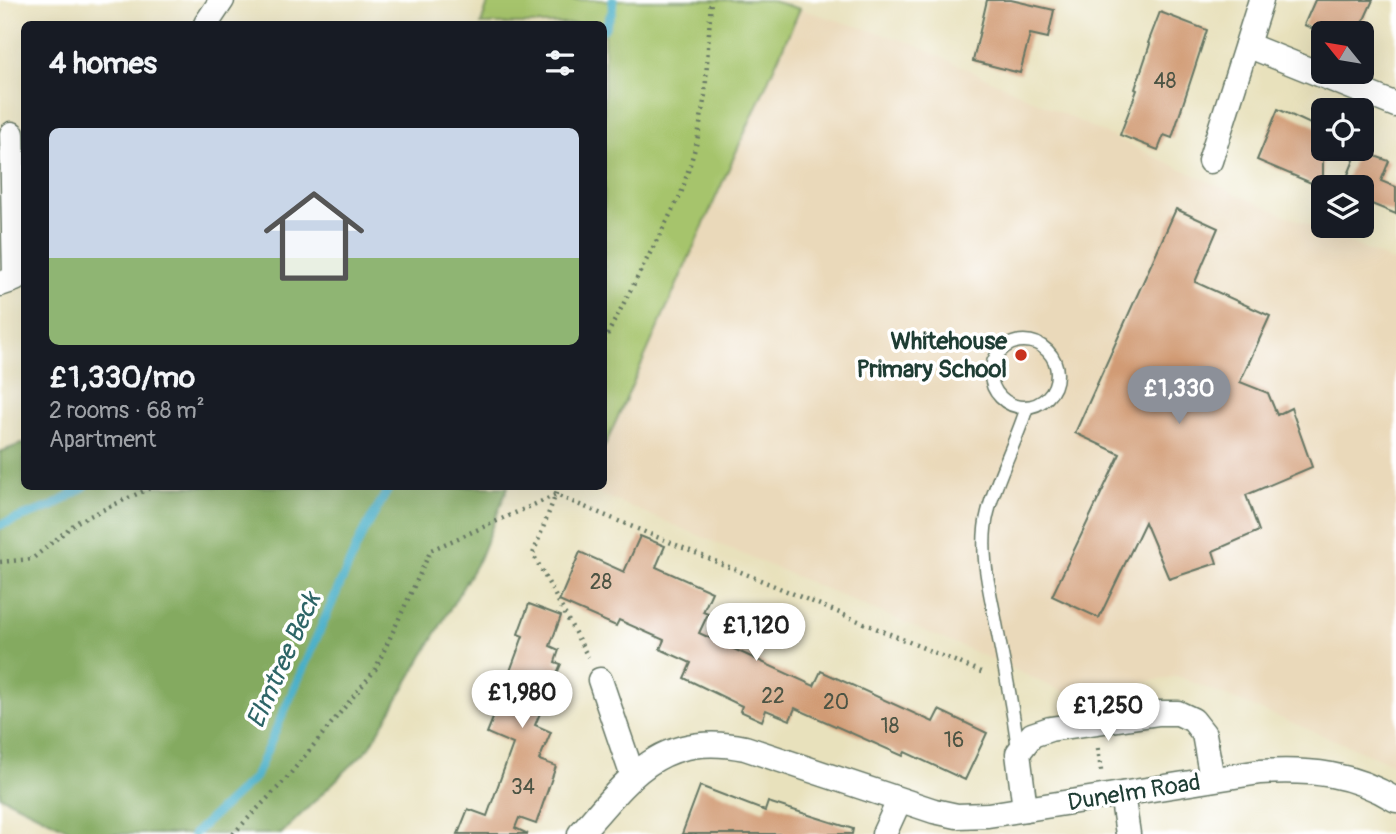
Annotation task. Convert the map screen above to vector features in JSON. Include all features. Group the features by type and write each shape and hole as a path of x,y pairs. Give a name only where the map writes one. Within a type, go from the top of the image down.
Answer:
{"street":[{"path":"208,21 222,0"},
{"path":"1210,161 1261,0"},
{"path":"1247,45 1396,106"},
{"path":"12,133 13,281"},
{"path":"600,680 632,775"},
{"path":"1025,809 1018,753 1032,735 1050,729 1159,713 1178,713 1193,720 1204,734 1212,779"},
{"name":"Dunelm Road","path":"580,834 632,775 654,758 674,750 722,743 745,748 899,801 957,816 988,815 1212,779 1291,770 1334,773 1381,791 1396,800"},
{"path":"1122,794 1128,834"},
{"path":"884,834 899,801"}],"lane":[{"path":"1019,341 1031,342 1050,353 1058,374 1050,395 1041,403 1027,407 1011,405 1002,399 991,381 991,370 1000,351 1019,341"},
{"path":"1018,753 1014,717 988,582 984,543 987,513 1027,407"}],"path":[{"path":"607,335 681,194 697,142 705,95 712,0"},
{"path":"0,562 32,559 77,523 146,490"},
{"path":"558,490 533,554 600,680"},
{"path":"233,834 286,779 375,670 431,550 556,495 989,675"},
{"path":"1096,735 1102,773"}],"shaded area":[{"name":"Whitehouse Primary School","path":"800,9 909,42 1218,186 1311,226 1311,238 1338,238 1396,263 1396,765 1177,676 1072,696 989,658 591,490 607,490 607,441"}],"green space":[{"path":"489,0 769,0 800,9 607,441 607,21 482,21"},
{"path":"21,444 21,490 507,490 479,559 370,747 281,834 77,834 0,796 0,452"}],"building":[{"path":"987,0 1011,0 1054,10 1048,38 1030,34 1020,73 973,61"},
{"path":"1315,0 1373,0 1363,21 1311,21 1311,28 1304,25"},
{"path":"1160,12 1207,30 1172,138 1164,135 1158,150 1120,135 1137,90 1135,89 1150,44 1148,43"},
{"path":"1278,109 1311,124 1311,161 1323,161 1323,175 1311,175 1311,183 1257,160"},
{"path":"1374,156 1389,161 1381,181 1396,187 1396,214 1374,205 1374,175 1348,175 1354,161 1374,161"},
{"path":"1176,209 1218,228 1195,282 1270,316 1240,382 1268,393 1277,415 1291,408 1312,467 1246,495 1259,531 1213,551 1217,563 1169,579 1145,522 1099,618 1052,596 1120,454 1075,433"},
{"path":"640,536 665,546 656,567 712,592 703,612 708,614 699,633 814,686 821,671 933,722 939,710 987,733 965,780 905,752 903,756 795,708 790,720 766,710 762,721 740,711 742,706 684,678 691,663 660,649 664,640 619,620 616,626 559,601 580,552 624,572"},
{"path":"529,604 561,616 550,646 559,650 555,662 561,664 535,725 551,732 539,760 556,766 536,824 519,818 515,828 528,834 458,834 468,809 487,816 513,744 487,733 498,706 484,700 494,676 506,682 523,636 518,634"},
{"path":"700,786 765,811 768,802 853,829 852,834 682,834"}],"waterway":[{"name":"Elmtree Beck","path":"607,23 612,12 613,0"},
{"path":"0,525 53,506 79,490"},
{"name":"Elmtree Beck","path":"194,834 255,777 361,537 388,490"}],"place":[{"name":"Whitehouse Primary School","path":"1021,355"}]}
